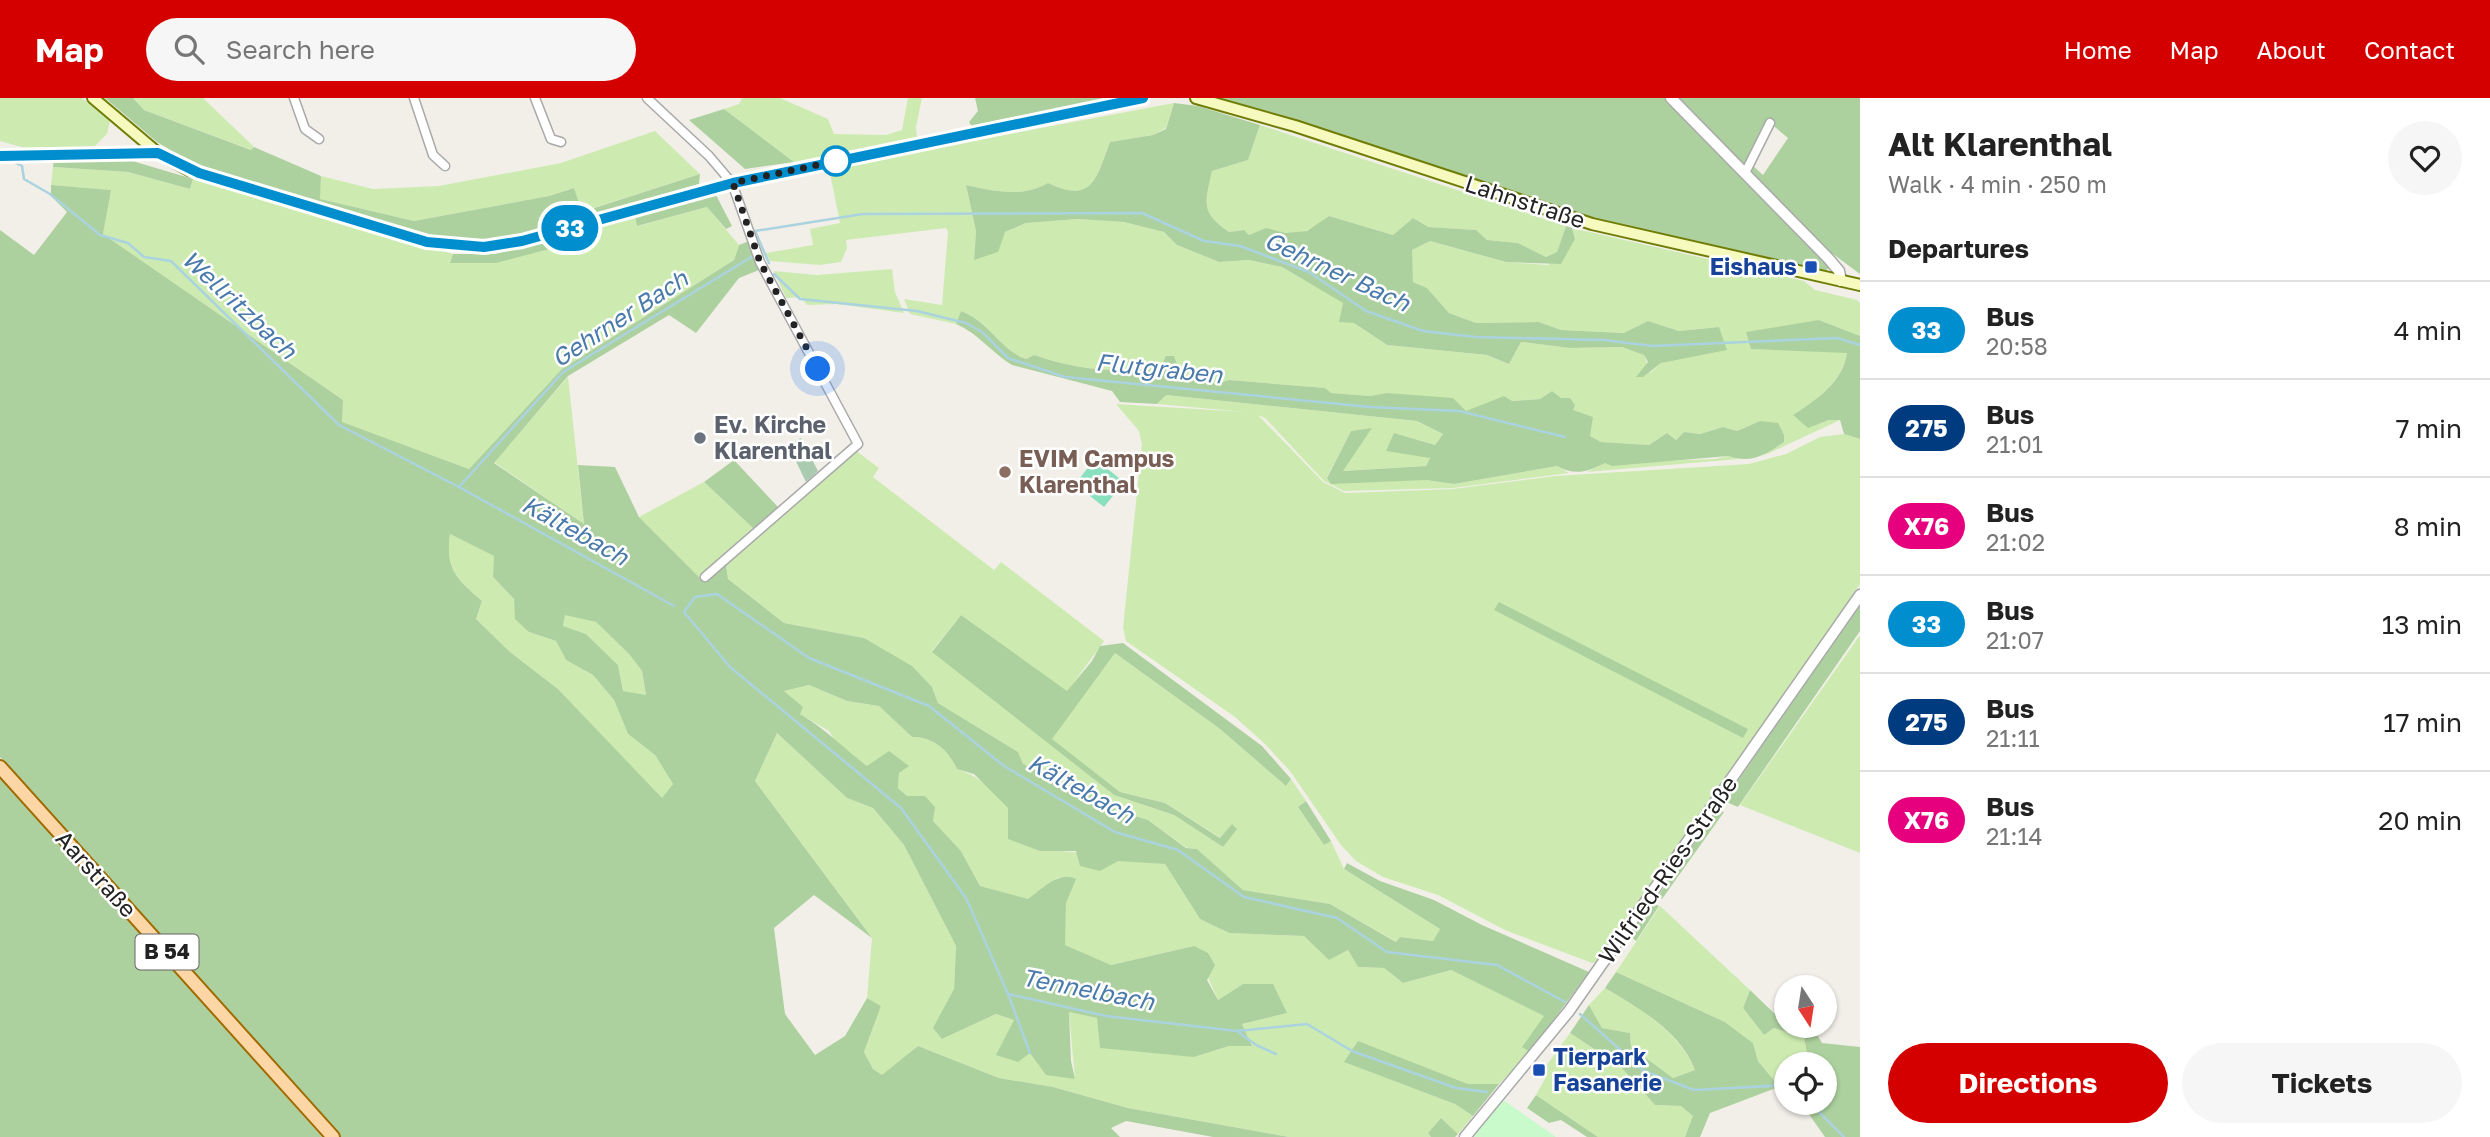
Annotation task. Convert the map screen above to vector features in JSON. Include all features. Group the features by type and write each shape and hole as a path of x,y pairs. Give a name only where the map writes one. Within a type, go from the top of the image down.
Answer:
{"main road":[{"path":"93,98 158,153 199,173 427,242 462,247 494,247 522,241 733,183 1143,98"},
{"name":"Lahnstraße","path":"1196,98 1295,126 1592,224 1860,285"},
{"name":"Aarstraße","path":"0,767 333,1137"}],"street":[{"path":"293,98 305,129 319,139"},
{"path":"414,98 433,155 445,166"},
{"path":"535,98 551,139 561,142"},
{"path":"647,98 709,156 733,183 760,262 858,444 705,577"},
{"path":"1671,98 1835,265 1841,281"},
{"path":"1745,173 1770,123"},
{"path":"5,156 158,153"},
{"name":"Wilfried-Ries-Straße","path":"1465,1137 1576,1002 1860,595"}],"green space":[{"path":"0,98 82,98 110,121 107,134 94,147 25,148 0,141"},
{"path":"105,98 133,98 144,110 251,150 254,147 321,176 320,199 414,221 549,196 574,188 582,212 700,174 699,184 533,232 481,240 439,237 198,167 157,142"},
{"path":"133,98 203,98 254,147 252,150 144,110"},
{"path":"742,98 780,98 828,119 834,134 886,135 902,130 908,98 922,98 916,127 917,137 794,162 724,109 739,104"},
{"path":"975,98 1122,98 972,127 969,122 978,111"},
{"path":"1217,98 1860,98 1860,274 1833,254 1825,258 1830,268 1824,271 1630,228 1548,206 1327,131","holes":["1770,123 1788,138 1763,175 1751,164"]},
{"path":"1174,103 1166,128 1153,135 1110,142 1096,177 1084,189 1063,189 1048,183 1038,188 1008,192 966,185 976,231 974,259 1005,232 1026,223 1078,219 1124,222 1164,232 1177,245 1219,262 1249,260 1282,267 1344,303 1354,323 1387,345 1487,355 1509,364 1521,342 1570,348 1622,347 1644,354 1650,373 1661,363 1721,338 1718,327 1679,331 1648,321 1625,333 1561,330 1539,322 1476,323 1449,313 1427,288 1413,282 1411,250 1430,241 1506,262 1548,265 1575,239 1572,228 1804,281 1815,290 1857,300 1860,303 1860,336 1819,320 1752,344 1752,349 1848,352 1834,381 1820,396 1794,415 1808,427 1830,420 1840,420 1761,457 1784,442 1760,421 1737,431 1723,427 1700,434 1684,432 1676,440 1667,433 1649,445 1601,442 1590,436 1572,410 1552,391 1540,399 1494,402 1466,411 1387,393 1370,396 1330,393 1324,388 1229,380 1215,384 1199,379 1164,376 1149,369 1091,368 1034,355 1026,359 1008,349 979,321 961,311 956,324 910,314 904,299 942,305 948,232 946,228 846,240 847,248 841,262 820,265 770,261 766,253 813,245 810,229 840,223 829,168"},
{"path":"1174,103 1198,106 1260,125 1248,160 1212,171 1207,206 1213,219 1229,232 1244,230 1249,235 1266,228 1286,233 1307,231 1329,216 1393,235 1413,218 1428,227 1476,230 1487,240 1518,243 1546,257 1557,252 1566,226 1572,228 1575,239 1561,264 1506,262 1430,241 1412,250 1413,282 1427,288 1449,313 1476,323 1539,322 1561,330 1624,333 1648,321 1679,331 1719,327 1727,350 1661,363 1643,377 1636,377 1648,362 1644,355 1622,347 1570,348 1521,342 1509,364 1487,355 1387,345 1354,323 1339,322 1343,303 1282,267 1249,260 1219,262 1177,245 1164,232 1124,222 1078,219 1026,223 1005,232 998,252 974,260 976,231 966,185 1008,192 1038,188 1048,183 1075,191 1084,189 1096,177 1110,142 1153,135 1166,129"},
{"path":"724,109 794,162 745,169 689,120"},
{"path":"1260,125 1566,226 1557,252 1546,257 1518,243 1487,240 1475,230 1427,227 1413,218 1393,235 1329,216 1311,229 1297,233 1265,231 1249,235 1243,230 1229,232 1213,219 1207,206 1212,171 1248,160"},
{"path":"655,131 700,174 581,212 574,188 549,196 414,221 319,199 321,176 373,189 439,186 561,163"},
{"path":"54,160 129,160 193,179 190,189 128,172 53,167"},
{"path":"53,167 128,172 190,189 193,179 453,254 450,263 595,236 593,228 635,216 638,226 707,207 739,245 734,260 562,369 469,469 341,422 343,400 103,234 110,190 51,185"},
{"path":"51,185 111,190 103,234 343,400 342,422 469,469 562,369 734,260 739,245 749,241 759,270 739,278 696,333 669,315 568,376 494,463 584,524 578,465 615,467 639,517 700,578 726,565 728,579 784,623 864,638 912,666 932,687 938,703 1018,752 1023,764 1056,780 1072,781 1116,810 1148,820 1186,848 1197,849 1243,890 1330,904 1396,942 1400,937 1433,941 1440,929 1344,869 1347,863 1380,881 1434,900 1482,925 1589,972 1530,1052 1522,1047 1544,1016 1451,970 1403,983 1384,968 1358,967 1348,950 1329,960 1304,936 1229,933 1200,919 1165,864 1118,861 1100,871 1080,866 1076,851 1040,851 1008,839 1008,808 974,774 957,769 949,756 934,742 912,737 879,706 847,701 809,685 784,691 803,707 800,714 867,766 889,751 909,766 899,773 898,788 907,796 925,796 935,807 933,821 961,851 980,886 1028,899 1057,879 1076,879 1066,903 1065,945 1111,965 1194,946 1208,953 1215,965 1207,980 1218,1000 1243,984 1273,984 1287,1013 1242,1024 1252,1046 1229,1046 1194,1057 1100,1048 1097,1018 1069,1012 1071,1061 1075,1079 1046,1075 1030,1053 1018,1062 996,1055 1014,1020 996,1014 942,1039 933,1028 954,989 956,946 904,845 873,808 847,798 777,733 755,781 872,938 814,895 774,928 785,1014 815,1055 845,1036 867,998 881,1006 864,1052 873,1069 882,1075 918,1046 999,1078 1053,1087 1128,1108 1289,1137 1213,1137 1126,1121 1111,1128 1120,1137 340,1137 0,757 0,230 34,255 67,212 51,196","holes":["450,534 494,556 493,577 514,599 515,619 529,632 556,641 566,660 593,675 614,700 628,734 655,755 673,784 662,798 558,689 510,652 476,619 482,601 460,580 451,565","565,615 596,622 629,654 642,671 646,695 623,691 618,665 586,634 563,626"]},
{"path":"716,195 732,226 726,229 707,207 637,226 635,216"},
{"path":"593,228 595,237 496,263 450,263 453,254 495,254"},
{"path":"892,269 895,292 904,313 837,304 807,305 801,297 786,298 774,271 817,275"},
{"path":"961,311 980,322 1009,349 1026,359 1034,355 1091,368 1149,369 1156,376 1166,356 1174,356 1186,374 1215,384 1229,380 1325,388 1331,393 1370,396 1387,393 1453,398 1466,411 1504,396 1512,401 1540,399 1552,391 1561,398 1570,398 1575,405 1573,410 1593,417 1590,436 1601,442 1649,445 1667,433 1676,440 1684,432 1700,434 1723,427 1737,431 1760,421 1778,423 1784,435 1784,442 1751,459 1728,456 1612,466 1605,463 1581,472 1557,466 1454,484 1426,480 1331,484 1327,478 1351,431 1372,428 1343,471 1426,466 1430,458 1386,451 1394,433 1435,445 1443,434 1417,421 1166,395 1157,404 1120,402 1112,391 1012,365 972,333 956,324"},
{"path":"1819,320 1860,336 1860,439 1844,434 1840,420 1829,420 1808,428 1793,415 1834,381 1847,353 1751,349 1746,332"},
{"path":"568,377 584,524 494,462"},
{"path":"1166,395 1417,421 1443,434 1435,445 1394,433 1430,458 1426,466 1342,471 1371,429 1351,431 1327,477 1426,480 1454,484 1557,466 1569,473 1453,488 1344,491 1324,481 1265,418 1258,415 1323,482 1345,493 1453,489 1555,476 1749,464 1786,454 1820,437 1844,434 1860,439 1860,584 1599,962 1592,963 1505,930 1438,895 1383,877 1356,861 1341,845 1290,771 1265,744 1235,717 1126,641 1123,628 1142,444 1139,431 1116,404 1245,412 1157,404"},
{"path":"801,438 818,471 806,482 788,445"},
{"path":"855,450 879,468 873,477 994,570 1001,562 1104,641 1067,692 961,615 932,651 1114,795 1174,815 1223,847 1232,824 1221,838 1165,803 1120,792 1051,739 1115,653 1220,729 1286,786 1291,779 1306,801 1298,807 1324,845 1331,841 1344,869 1440,929 1433,941 1400,937 1397,942 1330,904 1243,890 1197,849 1187,848 1148,820 1116,810 1072,781 1056,780 1022,764 1018,752 938,703 932,687 864,638 784,623 728,579 726,565"},
{"path":"1728,456 1739,459 1587,472 1605,463 1715,459"},
{"path":"1095,459 1124,482 1104,507 1075,484"},
{"path":"734,460 778,507 754,529 704,482"},
{"path":"704,482 754,529 700,578 639,517"},
{"path":"450,534 495,556 493,577 514,599 529,632 556,641 566,660 593,675 614,700 628,734 655,755 673,784 662,799 558,689 510,652 476,619 482,601 460,580 451,565"},
{"path":"1499,602 1748,729 1743,738 1494,610"},
{"path":"1860,604 1860,631 1738,807 1724,801"},
{"path":"565,614 596,622 629,654 642,671 646,696 623,691 618,665 586,634 563,626"},
{"path":"961,615 1067,691 1092,661 1100,646 1123,643 1262,746 1291,779 1286,786 1220,729 1115,653 1052,739 1120,792 1165,803 1220,838 1232,824 1237,829 1223,847 1174,815 1114,795 932,652"},
{"path":"1860,635 1860,853 1740,805"},
{"path":"809,685 847,701 879,706 912,737 934,742 949,756 957,769 982,782 1004,802 1040,851 1071,852 1165,864 1200,919 1229,933 1304,936 1329,959 1348,950 1358,967 1384,968 1403,983 1451,970 1545,1016 1523,1047 1530,1052 1499,1084 1468,1084 1358,1042 1345,1062 1455,1104 1473,1116 1458,1134 1441,1118 1428,1133 1431,1137 1289,1137 1128,1108 1053,1087 999,1078 918,1046 882,1076 873,1069 864,1052 881,1006 867,998 872,938 755,781 777,733 847,798 873,808 904,845 956,946 954,989 942,1039 996,1014 1014,1020 1030,1053 1075,1079 1069,1012 1097,1018 1194,1057 1229,1046 1252,1046 1242,1024 1287,1013 1243,984 1218,1000 1194,946 1111,965 1064,945 1066,903 1059,877 1028,900 980,886 961,851 933,821 925,796 907,796 898,788 899,772 908,766 867,766 836,743 829,731 800,714 784,691"},
{"path":"0,777 40,821 322,1137 0,1137"},
{"path":"1306,801 1331,841 1324,845 1298,807"},
{"path":"1717,810 1724,812 1662,899 1658,896"},
{"path":"1652,902 1659,906 1636,941 1629,935"},
{"path":"1660,906 1750,990 1743,1008 1764,1035 1774,1028 1774,1038 1804,1038 1807,1052 1774,1052 1774,1080 1758,1061 1753,1043 1725,1022 1616,972"},
{"path":"1616,972 1725,1022 1753,1043 1758,1061 1774,1080 1774,1089 1710,1113 1700,1137 1685,1137 1693,1116 1681,1106 1655,1105 1620,1066 1570,1033 1589,1005 1602,1028 1630,1033 1631,1047 1673,1078 1695,1070 1680,1044 1669,1032 1605,988"},
{"path":"1605,988 1669,1032 1688,1056 1695,1070 1673,1078 1631,1047 1630,1033 1602,1028 1589,1005"},
{"path":"1750,990 1774,1013 1774,1028 1764,1035 1743,1008"},
{"path":"1570,1033 1620,1066 1655,1105 1681,1106 1694,1116 1685,1137 1598,1137 1536,1095 1547,1075 1546,1066"},
{"path":"1804,1038 1819,1038 1822,1043 1860,1047 1860,1137 1825,1137 1809,1115 1837,1115 1837,1052 1807,1052"},
{"path":"1358,1041 1468,1084 1499,1084 1473,1116 1455,1104 1344,1062"},
{"path":"1536,1095 1598,1137 1587,1137 1561,1120 1549,1123 1527,1108"},
{"path":"1502,1099 1556,1137 1474,1137"},
{"path":"1441,1118 1458,1134 1455,1137 1431,1137 1428,1133"}],"waterway":[{"name":"Wellritzbach","path":"8,159 22,166 24,179 50,194 100,235 128,243 144,257 171,261 339,425 459,487 674,606"},
{"name":"Gehrner Bach","path":"769,263 755,231 863,214 1142,213 1204,241 1240,246 1309,272 1366,311 1423,331 1476,337 1604,340 1652,346 1837,338 1860,345"},
{"name":"Gehrner Bach","path":"459,487 563,372 753,256"},
{"name":"Flutgraben","path":"774,274 800,299 917,311 966,323 982,332 1008,358 1065,377 1370,407 1459,411 1565,437"},
{"name":"Tennelbach","path":"1487,1092 1456,1088 1352,1051 1307,1024 1237,1031 1106,1016 1008,994 966,898 901,808 730,667 684,612 695,597 717,594 809,658 929,706 1004,766 1115,832 1178,850 1244,897 1337,918 1387,952 1497,965 1565,1002"},
{"path":"1008,994 1030,1053"},
{"name":"Kältebach","path":"1580,1014 1644,1071 1694,1090 1774,1086"},
{"path":"1237,1031 1256,1045 1276,1054"},
{"name":"Kältebach","path":"1822,1115 1844,1137"}],"bus line":[{"name":"33","path":"0,156 158,153 199,173 427,242 484,247 522,241 733,183 1143,98"}],"place":[{"name":"Eishaus","path":"1811,267"},
{"name":"Ev. Kirche Klarenthal","path":"700,438"},
{"name":"EVIM Campus Klarenthal","path":"1005,472"},
{"name":"Tierpark Fasanerie","path":"1539,1070"}],"route":[{"path":"818,369 760,262 733,183 836,161"}]}
